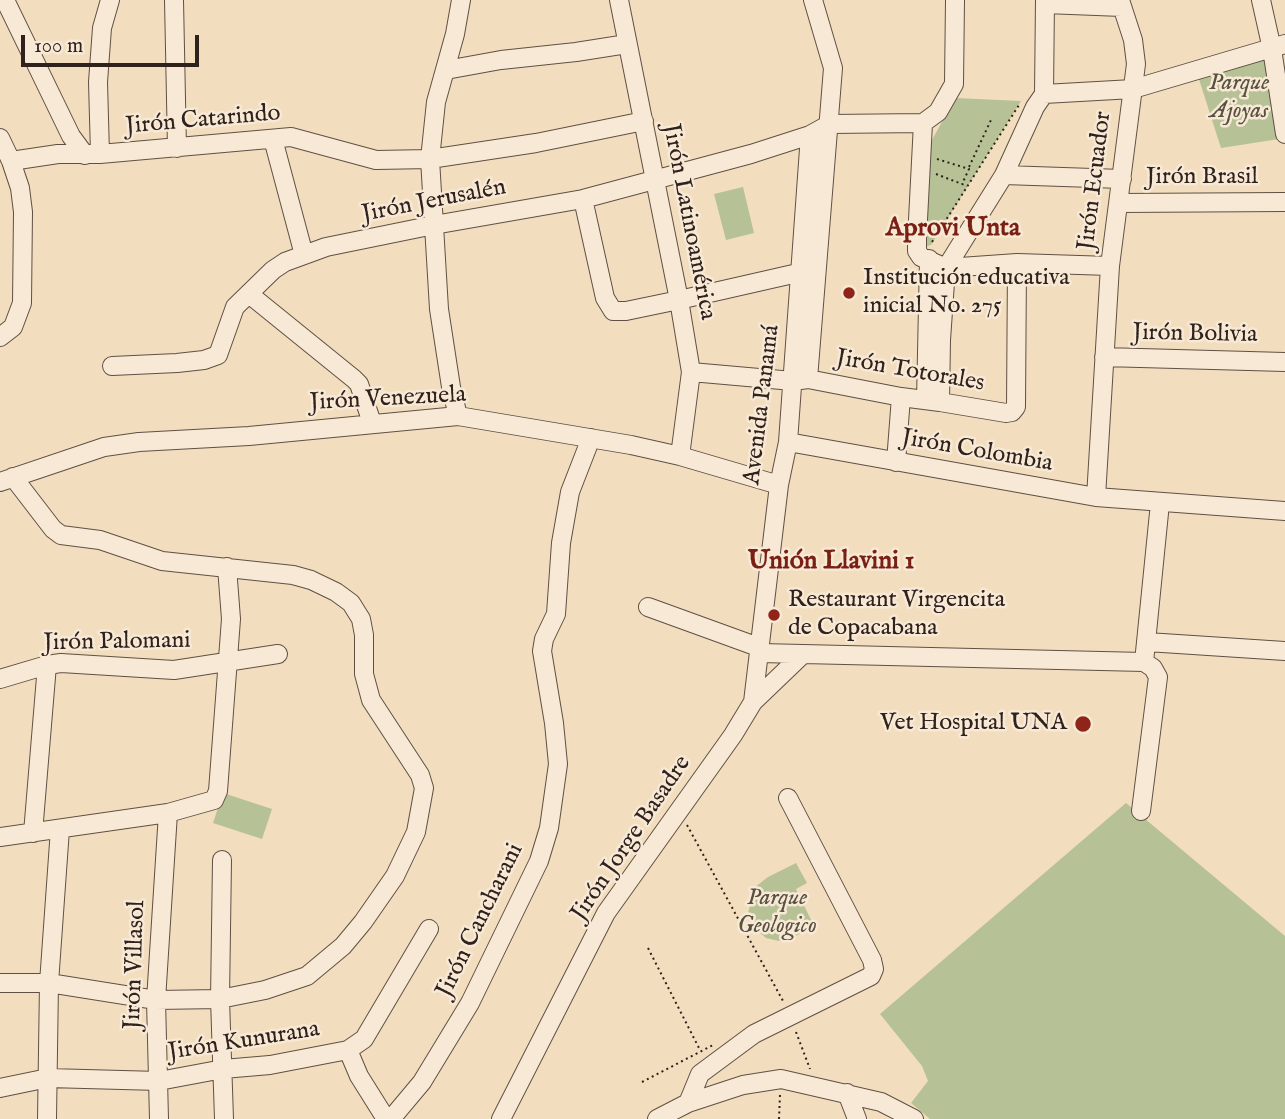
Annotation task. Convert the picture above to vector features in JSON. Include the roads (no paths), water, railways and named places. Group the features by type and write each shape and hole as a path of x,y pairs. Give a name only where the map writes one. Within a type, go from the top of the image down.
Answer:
{"street":[{"path":"5,0 71,136 93,155"},
{"path":"93,155 102,28 110,0"},
{"path":"174,0 177,148"},
{"path":"458,416 439,309 430,159 436,102 456,34 461,0"},
{"name":"Jirón Latinoamérica","path":"619,0 653,179 680,300 691,372 680,456"},
{"name":"Avenida Panamá","path":"753,702 779,485 801,380 830,124 833,68 813,0"},
{"path":"810,135 830,124 923,123 938,112 954,84 955,0"},
{"path":"1261,0 1279,47 1285,134"},
{"path":"933,401 946,268 1004,175 1035,107 1044,94 1045,2 1121,3"},
{"name":"Jirón Ecuador","path":"1096,497 1110,266 1136,64 1133,40 1121,3"},
{"path":"446,70 627,44"},
{"path":"1044,94 1133,89 1279,47"},
{"name":"Jirón Catarindo","path":"11,161 58,154 93,155 291,137 376,160 430,159 536,143 644,121"},
{"path":"923,123 918,251 921,257 928,253"},
{"name":"Avenida Panamá","path":"801,380 802,272 810,135"},
{"name":"Jirón Jerusalén","path":"112,366 177,363 204,360 218,355 235,307 248,294 285,262 326,247 434,225 583,200 810,135"},
{"path":"0,138 20,188 23,212 22,303 13,327 0,337"},
{"path":"273,139 304,255"},
{"path":"1004,175 1122,179"},
{"path":"583,200 605,298 613,311 620,312 680,300 802,272"},
{"name":"Jirón Brasil","path":"1119,203 1285,201"},
{"path":"928,253 946,268 1017,263 1110,266"},
{"path":"928,253 933,401"},
{"name":"Jirón Totorales","path":"691,372 801,380 1006,414 1012,412 1016,407 1017,263"},
{"path":"248,294 359,384 372,423"},
{"name":"Jirón Bolivia","path":"1104,358 1285,362"},
{"path":"896,462 901,397"},
{"name":"Jirón Venezuela","path":"7,480 104,447 139,442 249,436 458,416 680,456 779,485"},
{"name":"Jirón Cancharani","path":"388,1119 422,1082 470,1003 539,861 549,828 558,764 542,651 544,639 556,614 561,543 569,492 591,438"},
{"name":"Jirón Colombia","path":"788,442 1096,497 1285,512"},
{"path":"0,983 49,983 156,1000 220,999 265,990 307,976 342,946 363,922 395,876 416,832 424,788 421,775 371,700 364,674 362,619 351,603 336,592 293,575 162,561 100,540 61,536 7,480"},
{"name":"Jirón Colombia","path":"1160,503 1199,494 1285,502"},
{"path":"1144,662 1160,503"},
{"path":"0,837 169,813 214,800 218,791 232,619 227,567"},
{"path":"648,607 760,650 803,655 1144,662 1153,668 1158,677 1141,811"},
{"path":"1147,642 1285,651"},
{"name":"Jirón Palomani","path":"0,679 61,663 174,670 278,654"},
{"path":"753,702 803,655"},
{"path":"33,833 47,665"},
{"name":"Jirón Jorge Basadre","path":"501,1119 606,913 678,814 753,702"},
{"path":"688,1103 700,1074 754,1034 872,976 874,969 788,798"},
{"name":"Jirón Villasol","path":"159,1119 156,1000 169,813"},
{"path":"47,1119 49,983 60,829"},
{"path":"222,860 220,999 224,1119"},
{"name":"Jirón Kunurana","path":"0,1088 48,1079 159,1081 223,1069 270,1065 348,1050 364,1039 429,929"},
{"path":"348,1050 359,1076 388,1119"},
{"path":"657,1119 688,1103 743,1085 781,1079 881,1102 914,1119"},
{"path":"847,1093 857,1119"}],"place":[{"name":"Institución educativa inicial No. 275","path":"849,293"},
{"name":"Restaurant Virgencita de Copacabana","path":"774,615"},
{"name":"Vet Hospital UNA","path":"1083,724"}],"district":[{"name":"Aprovi Unta","path":"953,230"},
{"name":"Unión Llavini 1","path":"831,563"}],"park label":[{"name":"Parque Ajoyas","path":"1239,98"},
{"name":"Parque Geologico","path":"777,913"}]}
